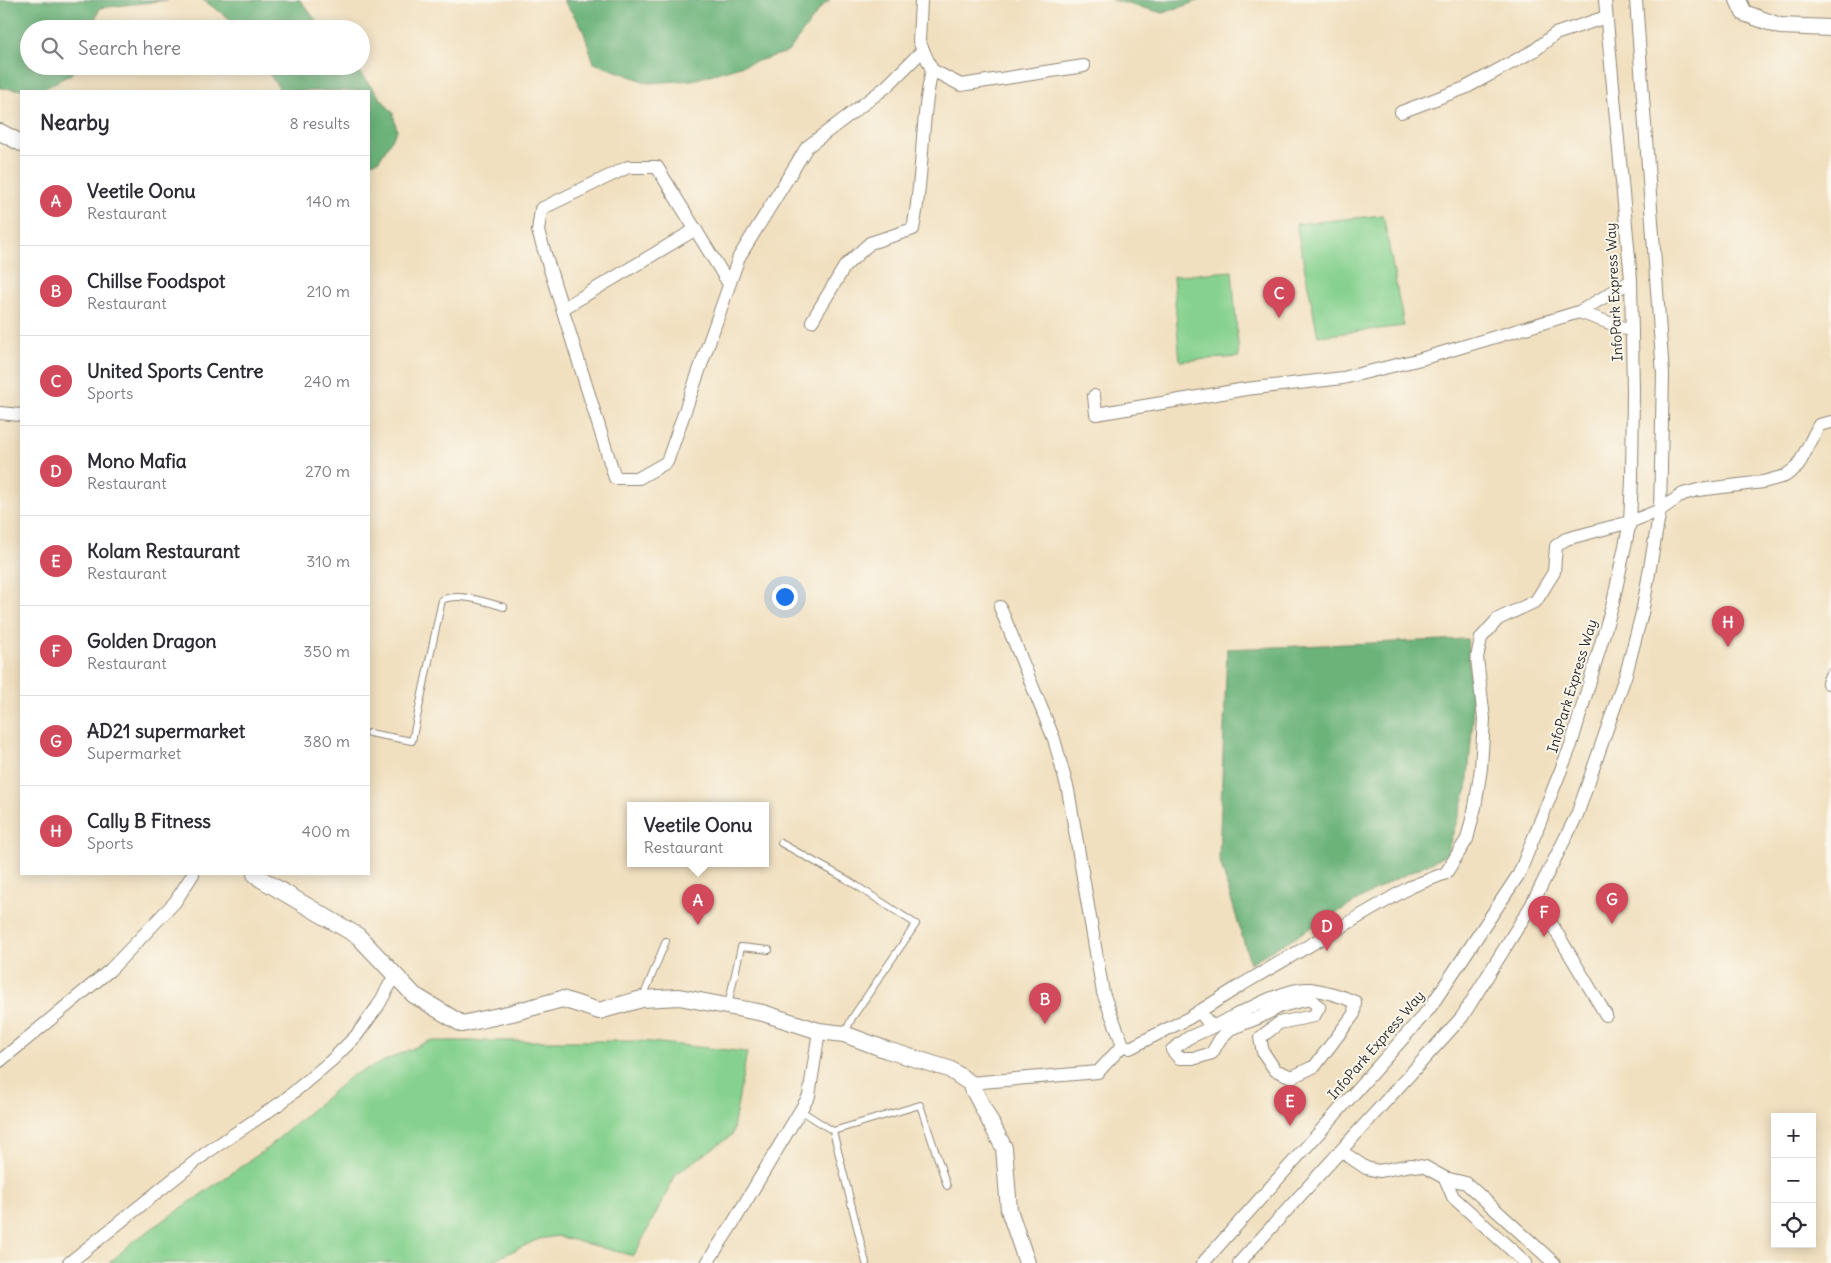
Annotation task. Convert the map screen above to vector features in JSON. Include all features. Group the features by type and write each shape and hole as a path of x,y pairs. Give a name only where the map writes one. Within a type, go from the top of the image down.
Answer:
{"street":[{"path":"812,321 845,266 870,243 913,228 919,199 926,96 932,70 919,41 921,0"},
{"name":"InfoPark Express Way","path":"1203,1263 1429,1009 1519,874 1571,745 1613,603 1630,522 1633,390 1631,281 1605,0"},
{"path":"1239,1263 1462,1018 1536,898 1577,815 1626,674 1642,613 1660,510 1663,374 1636,0"},
{"path":"1738,0 1744,13 1780,26 1831,28"},
{"path":"1401,112 1465,88 1535,50 1555,34 1606,17"},
{"path":"729,284 658,167 628,167 542,209 538,231 615,478 639,478 667,462 739,257 807,147 886,87 923,50"},
{"path":"932,70 961,85 1084,66"},
{"path":"0,132 20,142"},
{"path":"562,309 696,228"},
{"path":"1094,396 1096,414 1246,389 1343,378 1421,360 1579,312 1631,281"},
{"path":"1579,312 1632,331"},
{"path":"0,413 20,416"},
{"path":"1000,607 1054,739 1068,790 1103,993 1124,1045 1130,1048 1199,1011 1410,886 1446,873 1467,839 1481,768 1484,719 1477,658 1481,638 1498,619 1536,601 1554,572 1556,546 1566,539 1630,522 1660,510 1683,494 1764,482 1784,476 1798,466 1819,425 1831,422"},
{"path":"0,1061 110,970 175,902 192,875"},
{"path":"256,875 261,880 358,936 414,995 462,1024 512,1013 562,998 599,1011 642,998 679,997 763,1013 819,1031 844,1034 887,1050 949,1069 970,1083 1004,1148 1009,1210 1027,1263"},
{"path":"1536,898 1606,1014"},
{"path":"69,1263 206,1153 282,1102 332,1060 356,1036 378,1006 394,975"},
{"path":"1309,989 1341,996 1355,1002 1354,1014 1315,1066 1292,1077 1275,1070 1263,1052 1260,1038 1279,1023 1314,1016 1318,1007 1310,999 1281,1006 1230,1029 1212,1053 1196,1058 1179,1058 1172,1050 1188,1038 1212,1027 1292,991 1309,989"},
{"path":"1199,1011 1212,1027"},
{"path":"706,1263 733,1223 809,1096 819,1031"},
{"path":"970,1083 1098,1072 1124,1045"},
{"path":"1341,1151 1366,1168 1379,1171 1411,1165 1425,1167 1445,1178 1466,1183 1554,1263"},
{"path":"1445,1178 1453,1197 1526,1263"}],"lane":[{"path":"370,733 412,741 442,600 448,597 478,599 504,607"},
{"path":"781,843 846,879 916,924 852,1018 844,1034"},
{"path":"642,998 666,941"},
{"path":"728,1006 741,947 769,950"},
{"path":"833,1131 920,1105 947,1186"},
{"path":"800,1110 833,1131 866,1263"}],"green space":[{"path":"0,0 168,0 100,8 95,20 20,20 20,75 69,75 42,90 0,88"},
{"path":"203,0 300,0 316,20 231,20"},
{"path":"563,0 830,0 822,6 788,52 693,80 649,83 594,63 582,27"},
{"path":"1112,0 1201,0 1163,13"},
{"path":"270,75 361,75 393,113 397,131 379,160 370,164 370,90 280,90"},
{"path":"1383,215 1404,326 1318,336 1296,224"},
{"path":"1232,271 1239,357 1180,361 1173,276"},
{"path":"1467,639 1473,719 1467,789 1446,855 1388,883 1250,963 1219,858 1227,649"},
{"path":"429,1041 640,1041 747,1052 732,1135 676,1174 634,1256 557,1236 539,1239 487,1263 109,1263 134,1241 265,1150 351,1076"}],"place":[{"name":"United Sports Centre","path":"1279,318"},
{"name":"Cally B Fitness","path":"1728,647"},
{"name":"AD21 supermarket","path":"1612,924"},
{"name":"Veetile Oonu","path":"698,925"},
{"name":"Golden Dragon","path":"1544,937"},
{"name":"Mono Mafia","path":"1327,951"},
{"name":"Chillse Foodspot","path":"1045,1024"},
{"name":"Kolam Restaurant","path":"1290,1126"}]}
